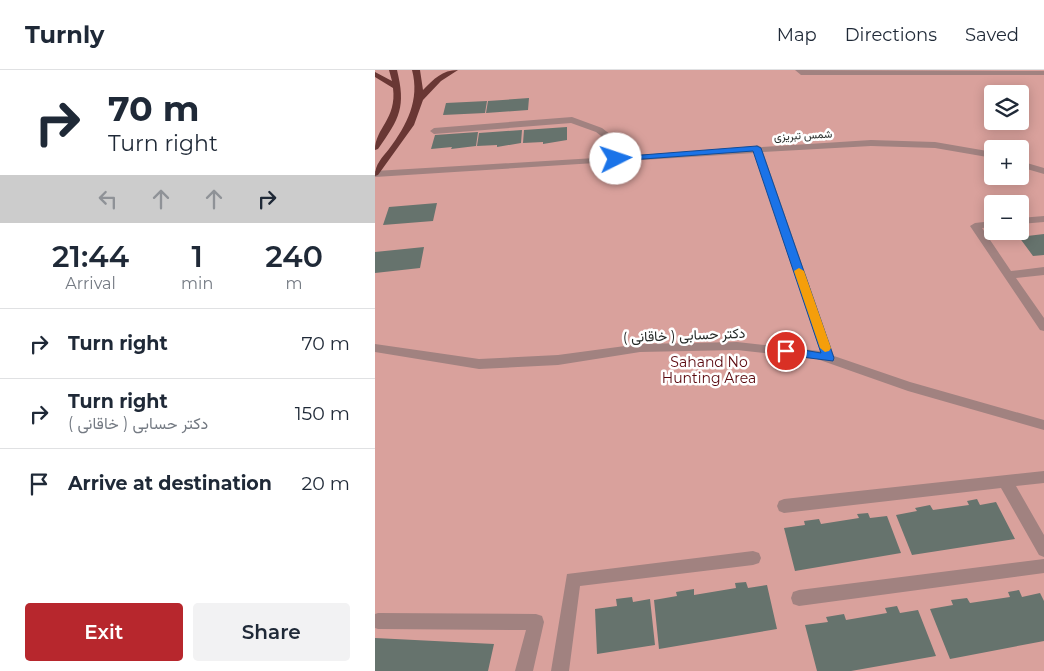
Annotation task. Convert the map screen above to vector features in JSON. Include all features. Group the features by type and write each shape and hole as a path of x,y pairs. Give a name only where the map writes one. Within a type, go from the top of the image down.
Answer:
{"main road":[{"path":"375,147 395,118 398,88 393,70"},
{"path":"416,70 420,98"},
{"path":"375,173 401,140 420,98 438,79 454,70"},
{"path":"375,74 398,88"}],"street":[{"path":"799,70 801,73 1044,73"},
{"path":"434,131 572,120 599,130 617,144 616,159"},
{"name":"شمس تبریزی","path":"375,173 616,159 757,148 871,143 935,145 984,154"},
{"path":"757,148 829,358"},
{"path":"1029,167 1044,171"},
{"path":"1029,221 1044,219"},
{"path":"984,225 975,226 984,239"},
{"path":"985,240 1044,327"},
{"path":"1009,275 1044,271"},
{"name":"دکتر حسابی ( خاقانی )","path":"375,348 479,364 558,360 640,348 737,346 818,355 908,386 1044,425"},
{"path":"784,506 1044,477"},
{"path":"1005,481 1044,550"},
{"path":"560,671 573,579 753,558"},
{"path":"799,598 1044,566"},
{"path":"378,621 536,622 524,671"}],"green space":[{"name":"Sahand No Hunting Area","path":"375,70 1044,70 1044,671 375,671"}],"building":[{"path":"529,98 528,110 486,113 488,101"},
{"path":"487,101 485,113 443,115 446,103"},
{"path":"567,127 567,140 543,144 543,142 523,143 524,130"},
{"path":"522,130 521,143 497,147 497,145 477,146 479,133"},
{"path":"478,132 476,146 431,149 435,135"},
{"path":"437,203 433,221 383,225 389,207"},
{"path":"1044,234 1044,255 1033,256 1021,240 1029,240 1029,236"},
{"path":"424,247 420,268 375,273 375,252"},
{"path":"977,499 980,505 996,502 1015,539 912,555 896,515 917,511 915,508 930,505 933,510 969,505 967,501"},
{"path":"868,513 870,518 887,516 901,553 795,571 784,528 805,525 804,521 819,519 821,524 859,518 857,514"},
{"path":"746,582 748,588 767,585 777,629 659,649 654,600 677,596 676,592 694,589 694,595 736,588 735,583"},
{"path":"1019,590 1022,597 1040,593 1044,601 1044,641 950,659 930,609 953,605 951,600 967,598 970,603 1010,597 1008,592"},
{"path":"632,597 633,602 650,599 655,645 597,654 595,609 617,606 616,599"},
{"path":"897,606 900,613 918,610 936,656 851,671 817,671 805,625 828,622 826,617 844,614 846,620 887,613 885,608"},
{"path":"375,638 494,644 488,671 375,671"}],"slow traffic":[{"path":"799,271 825,348"}],"route":[{"path":"616,159 757,148 829,358 786,351"}]}
